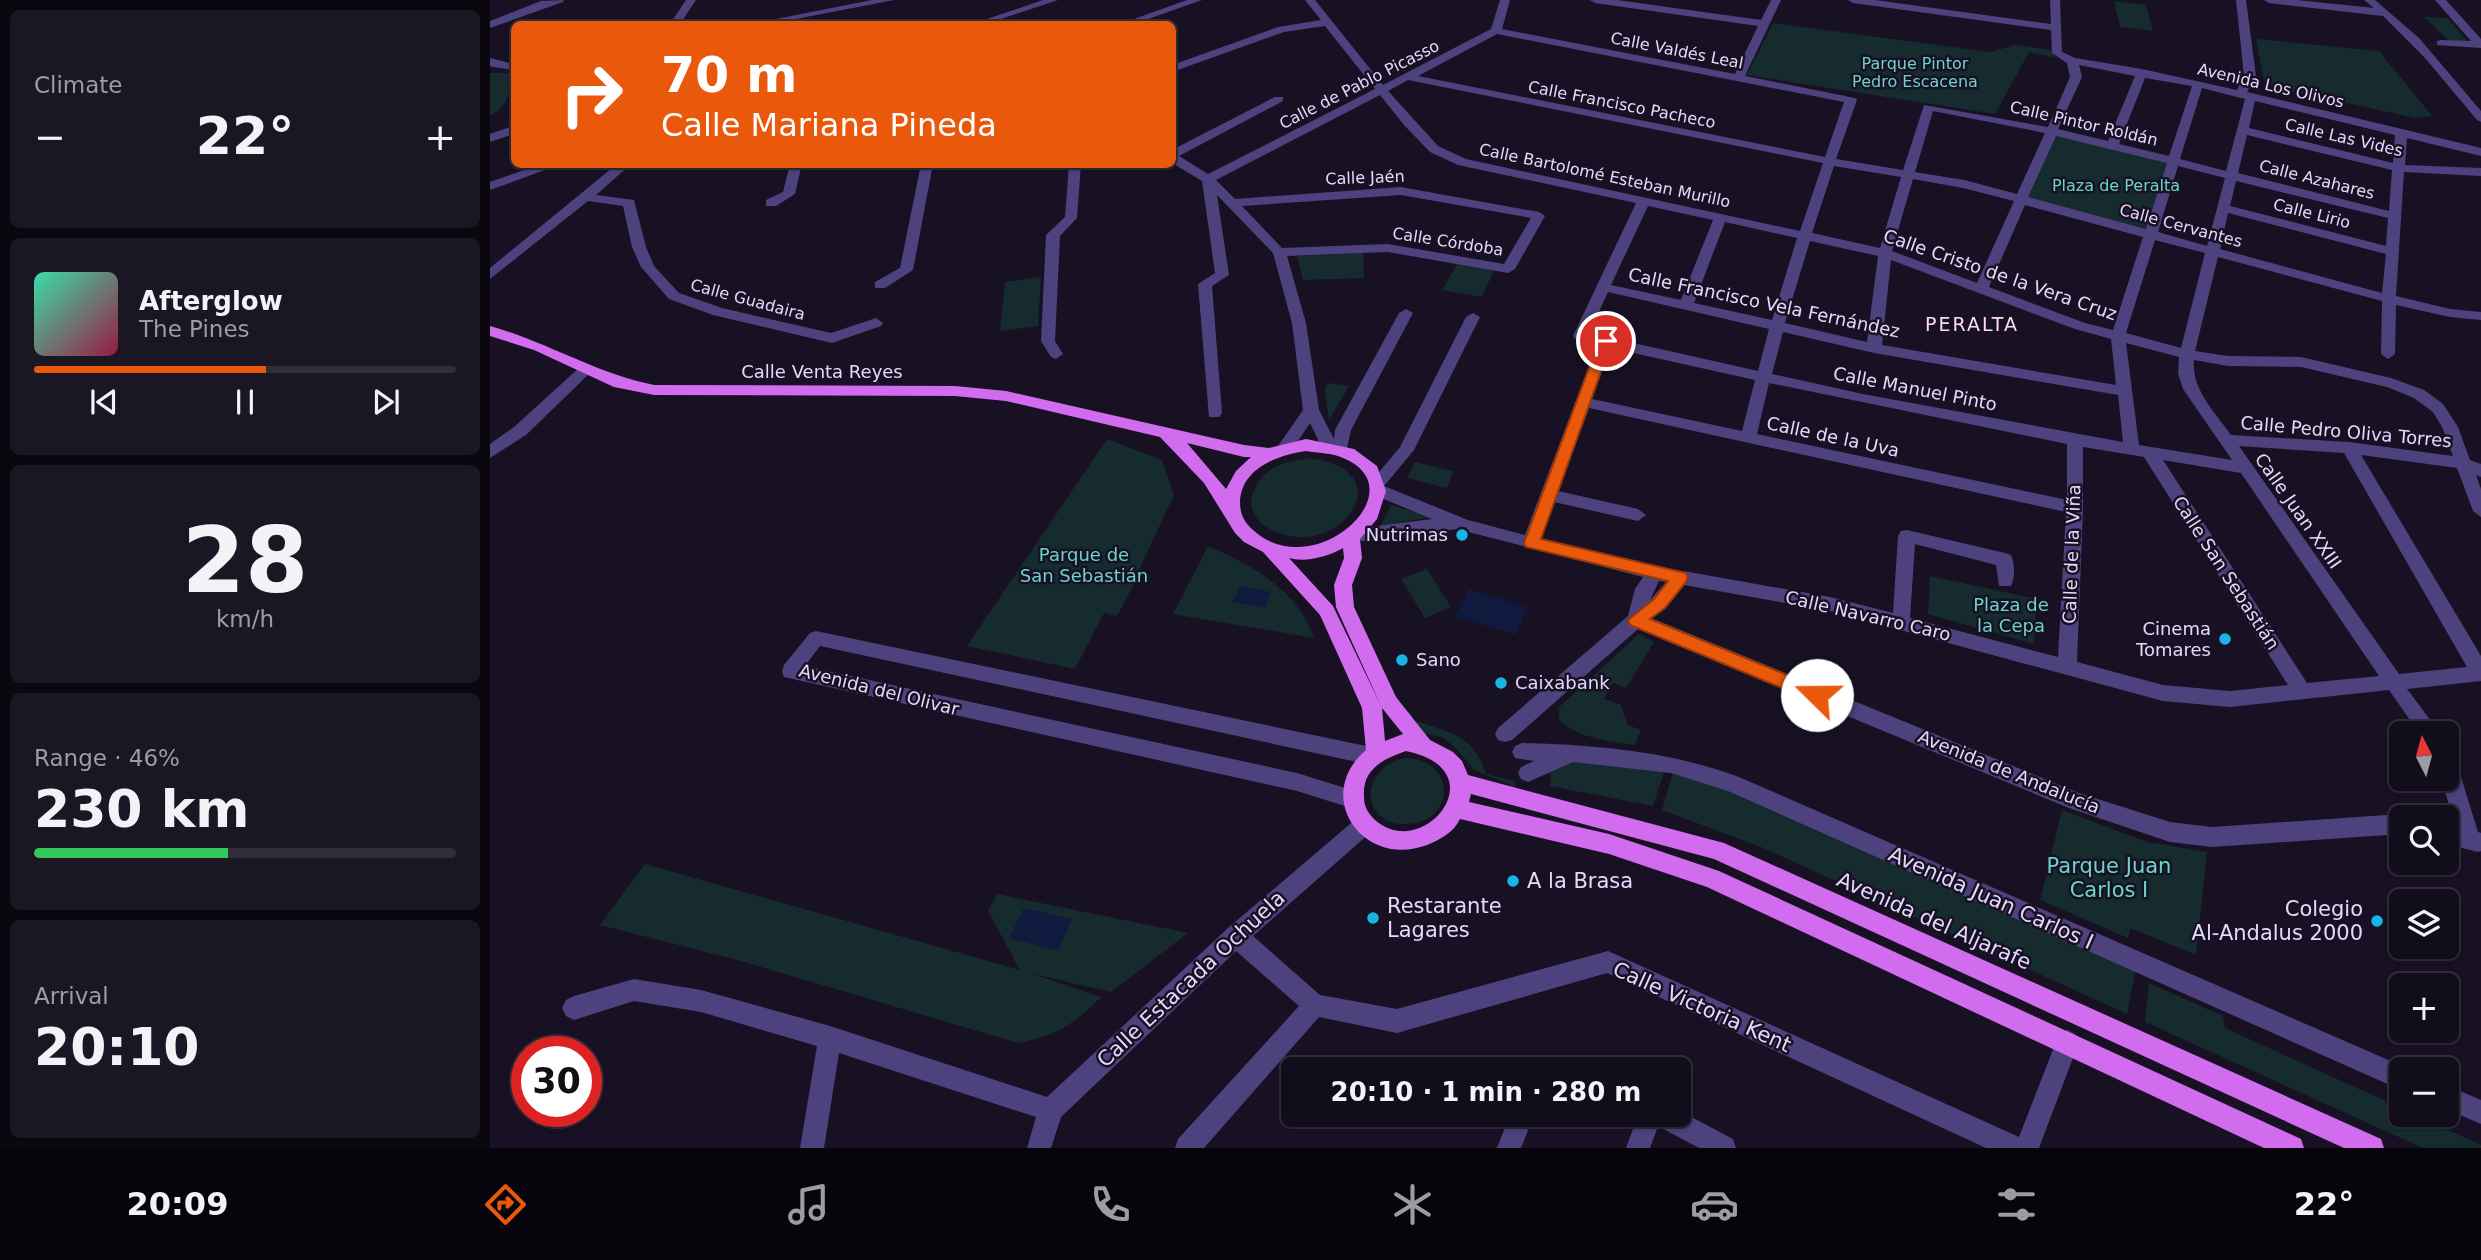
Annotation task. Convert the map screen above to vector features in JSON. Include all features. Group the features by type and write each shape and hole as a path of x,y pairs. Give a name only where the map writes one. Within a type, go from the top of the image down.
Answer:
{"main road":[{"name":"Calle Venta Reyes","path":"490,331 539,347 619,383 654,390 955,391 993,394 1044,403 1244,451 1277,451"},
{"name":"Calle Venta Reyes","path":"1161,431 1185,448 1214,482 1231,510"},
{"path":"1306,445 1334,447 1357,457 1370,468 1379,487 1374,515 1353,537 1311,552 1290,553 1270,549 1250,540 1237,527 1231,510 1232,494 1239,478 1252,465 1277,451 1306,445"},
{"path":"1353,537 1353,558 1343,584 1345,607 1389,702 1422,744"},
{"path":"1270,549 1327,611 1372,708 1373,754"},
{"path":"1398,744 1422,744 1436,749 1448,758 1456,769 1461,782 1457,809 1439,829 1414,840 1387,838 1364,825 1356,813 1351,799 1353,783 1359,768 1373,754 1398,744"},
{"name":"Avenida del Aljarafe","path":"1461,782 1717,850 2372,1148"},
{"path":"1457,809 1609,844 1711,878 2292,1148"}],"street":[{"path":"490,25 540,1 559,0"},
{"path":"677,21 691,0"},
{"path":"766,21 871,0"},
{"path":"774,21 890,0"},
{"path":"986,21 1053,0"},
{"path":"1134,21 1197,0"},
{"name":"Calle Bartolomé Esteban Murillo","path":"1310,0 1408,123 1434,149 1462,162 1720,219 1806,235"},
{"path":"1496,31 1505,0"},
{"path":"1595,0 1765,24"},
{"path":"1739,78 1776,0"},
{"path":"1853,0 2057,28"},
{"path":"1982,287 2076,77 2072,61 2057,53 2055,0"},
{"name":"Calle Juan XXIII","path":"2241,0 2250,76 2243,130 2187,354 2185,373 2190,389 2421,721"},
{"path":"2269,0 2387,13"},
{"path":"2369,0 2421,45 2481,118"},
{"path":"2440,0 2481,44"},
{"path":"1176,68 1282,29 1329,22"},
{"name":"Calle de Pablo Picasso","path":"1208,179 1496,31"},
{"name":"Calle Valdés Leal","path":"1496,31 1852,100 1829,161"},
{"path":"2441,43 2481,44"},
{"path":"490,61 511,67"},
{"name":"Avenida Los Olivos","path":"2072,61 2198,84 2481,150"},
{"path":"2112,146 2142,72"},
{"name":"Calle Francisco Pacheco","path":"1408,77 1829,161"},
{"path":"2141,451 2124,391 2118,337 2198,84"},
{"path":"1176,154 1279,99"},
{"name":"Calle Pintor Roldán","path":"1907,175 1928,107 2051,131 2231,176"},
{"name":"Calle Las Vides","path":"2243,130 2398,168 2481,172"},
{"path":"490,138 511,131"},
{"path":"2388,354 2389,299 2401,132"},
{"path":"1176,159 1208,179 1279,252 1299,323 1311,410 1334,447"},
{"path":"1748,438 1762,376 1829,161"},
{"name":"Calle Cervantes","path":"1829,161 1964,184 2389,299 2450,313 2481,316"},
{"path":"490,186 543,168"},
{"path":"490,275 497,263 620,168"},
{"path":"771,203 789,194 795,168"},
{"path":"880,285 906,270 926,168"},
{"path":"1056,354 1048,341 1053,235 1071,218 1075,168"},
{"path":"1874,348 1885,253 1907,175"},
{"name":"Calle Azahares","path":"2231,176 2395,216"},
{"path":"1208,179 1222,275 1205,284 1214,413"},
{"name":"Calle Jaén","path":"1232,203 1401,191 1539,216"},
{"name":"Calle Guadaira","path":"586,197 629,203 639,247 648,267 674,296 718,312 832,338 876,323"},
{"path":"1603,288 1643,202"},
{"name":"Calle Lirio","path":"2223,208 2392,252"},
{"name":"Calle Córdoba","path":"1279,252 1388,248 1508,269 1539,216"},
{"path":"1686,305 1720,219"},
{"name":"Calle Cristo de la Vera Cruz","path":"1806,235 1885,253 1982,287 2080,326 2118,337 2228,361 2301,362 2323,366 2409,391 2438,408 2451,427 2481,511"},
{"name":"Calle Francisco Vela Fernández","path":"1603,288 1874,348 2124,391"},
{"name":"Calle Manuel Pinto","path":"1603,288 1580,336 1863,399 2075,440 2244,468"},
{"path":"1334,447 1406,313"},
{"path":"1379,487 1406,450 1473,317"},
{"path":"1531,543 1606,341"},
{"path":"490,452 520,431 585,370"},
{"name":"Calle de la Uva","path":"1584,402 2075,508"},
{"path":"1277,451 1311,410"},
{"name":"Calle de la Viña","path":"2067,667 2075,508 2075,440"},
{"name":"Calle Pedro Oliva Torres","path":"2226,440 2349,448 2463,463 2481,471"},
{"path":"2349,448 2481,673"},
{"name":"Calle San Sebastián","path":"2141,451 2303,693"},
{"name":"Calle Navarro Caro","path":"1379,487 1464,524 1531,543 1655,573 1830,604 2162,692 2230,699 2481,673"},
{"path":"1548,495 1638,515"},
{"name":"Calle Navarro Caro","path":"1353,537 1376,537 1436,523 1464,524"},
{"path":"1901,621 1906,536 2005,560 2005,581"},
{"path":"1636,620 1644,589 1655,573"},
{"path":"1505,734 1659,603 1680,577"},
{"name":"Avenida de Andalucía","path":"1636,620 2076,801 2170,832 2213,836 2389,825"},
{"name":"Avenida del Olivar","path":"1351,799 1297,782 791,671 816,638 1373,754"},
{"name":"Avenida Juan Carlos I","path":"1522,752 1572,753 1671,764 1732,783 2389,1073"},
{"path":"1528,773 1572,753"},
{"path":"2457,791 2475,841"},
{"name":"Calle Estacada Ochuela","path":"1039,1148 1051,1110 1236,936 1364,825"},
{"path":"1186,1148 1315,1005 1236,936"},
{"name":"Calle Victoria Kent","path":"1315,1005 1397,1021 1608,962 2025,1148"},
{"path":"574,1008 634,990 701,1001 830,1038 1051,1110"},
{"path":"812,1148 830,1038"},
{"path":"2025,1148 2067,1042"},
{"path":"2459,1103 2481,1112"},
{"path":"1509,1148 1517,1127"},
{"path":"1638,1148 1646,1127"},
{"path":"1685,1127 1724,1148"}],"green space":[{"path":"2114,1 2146,5 2153,31 2120,27"},
{"path":"2424,17 2447,18 2469,43 2449,41"},
{"name":"Parque Pintor Pedro Escacena","path":"1773,23 1990,52 2015,45 2051,50 2056,58 2029,52 1995,114 1747,75"},
{"path":"2256,39 2379,51 2432,116 2415,118 2274,87 2264,81"},
{"path":"490,73 511,73 508,98 490,115"},
{"name":"Plaza de Peralta","path":"2055,135 2168,162 2147,229 2027,197"},
{"path":"1363,253 1364,278 1303,280 1297,256"},
{"path":"1458,263 1494,270 1482,297 1442,290"},
{"path":"1041,277 1038,326 1000,331 1005,282"},
{"path":"1328,383 1349,386 1329,420 1325,391"},
{"name":"Parque de San Sebastián","path":"1107,439 1162,460 1174,495 1138,572 1140,573 1117,616 1104,613 1075,669 967,646"},
{"path":"1309,458 1339,466 1355,480 1358,497 1350,513 1335,527 1314,536 1290,536 1265,526 1257,519 1251,502 1256,485 1277,466"},
{"path":"1415,462 1453,471 1447,488 1407,478"},
{"path":"1391,505 1434,517 1379,529"},
{"path":"1208,546 1257,571 1285,593 1307,621 1314,638 1173,614"},
{"path":"1427,569 1451,607 1425,618 1401,579"},
{"name":"Plaza de la Cepa","path":"1930,576 2036,599 2034,644 1928,614"},
{"path":"1639,634 1654,642 1626,688 1613,683 1604,699 1620,704 1628,725 1641,730 1635,745 1594,738 1566,726 1559,719 1559,707"},
{"path":"1409,711 1414,720 1449,732 1467,742 1481,760 1486,774 1514,781 1516,787 1474,770 1457,749 1442,737 1422,733 1405,713"},
{"path":"1404,758 1422,761 1434,768 1444,791 1442,803 1435,813 1424,821 1408,824 1392,822 1381,816 1374,807 1371,796 1372,784 1378,773 1389,764"},
{"path":"1574,759 1665,769 1653,806 1550,786 1551,768"},
{"path":"1674,769 1731,787 2136,969 2127,1014 1761,847 1662,810"},
{"name":"Parque Juan Carlos I","path":"2062,810 2147,842 2207,852 2196,955 2130,928 2128,938 2040,900"},
{"path":"645,864 1020,970 988,911 997,894 1188,933 1111,992 1033,974 1101,997 1064,1028 1044,1037 1018,1043 741,961 600,925"},
{"path":"2149,983 2223,1016 2225,1028 2389,1103 2389,1127 2441,1127 2481,1145 2481,1148 2423,1148 2145,1022"}],"water":[{"path":"1241,586 1271,592 1265,608 1232,602"},
{"path":"1469,589 1528,607 1515,635 1455,616"},
{"path":"1024,908 1072,919 1058,951 1009,938"}],"place":[{"name":"Nutrimas","path":"1462,535"},
{"name":"Cinema Tomares","path":"2225,639"},
{"name":"Sano","path":"1402,660"},
{"name":"Caixabank","path":"1501,683"},
{"name":"A la Brasa","path":"1513,881"},
{"name":"Restarante Lagares","path":"1373,918"},
{"name":"Colegio Al-Andalus 2000","path":"2377,921"}],"district":[{"name":"PERALTA","path":"1972,324"}],"route":[{"path":"1606,341 1531,543 1680,577 1659,603 1636,620 1817,695"}]}
